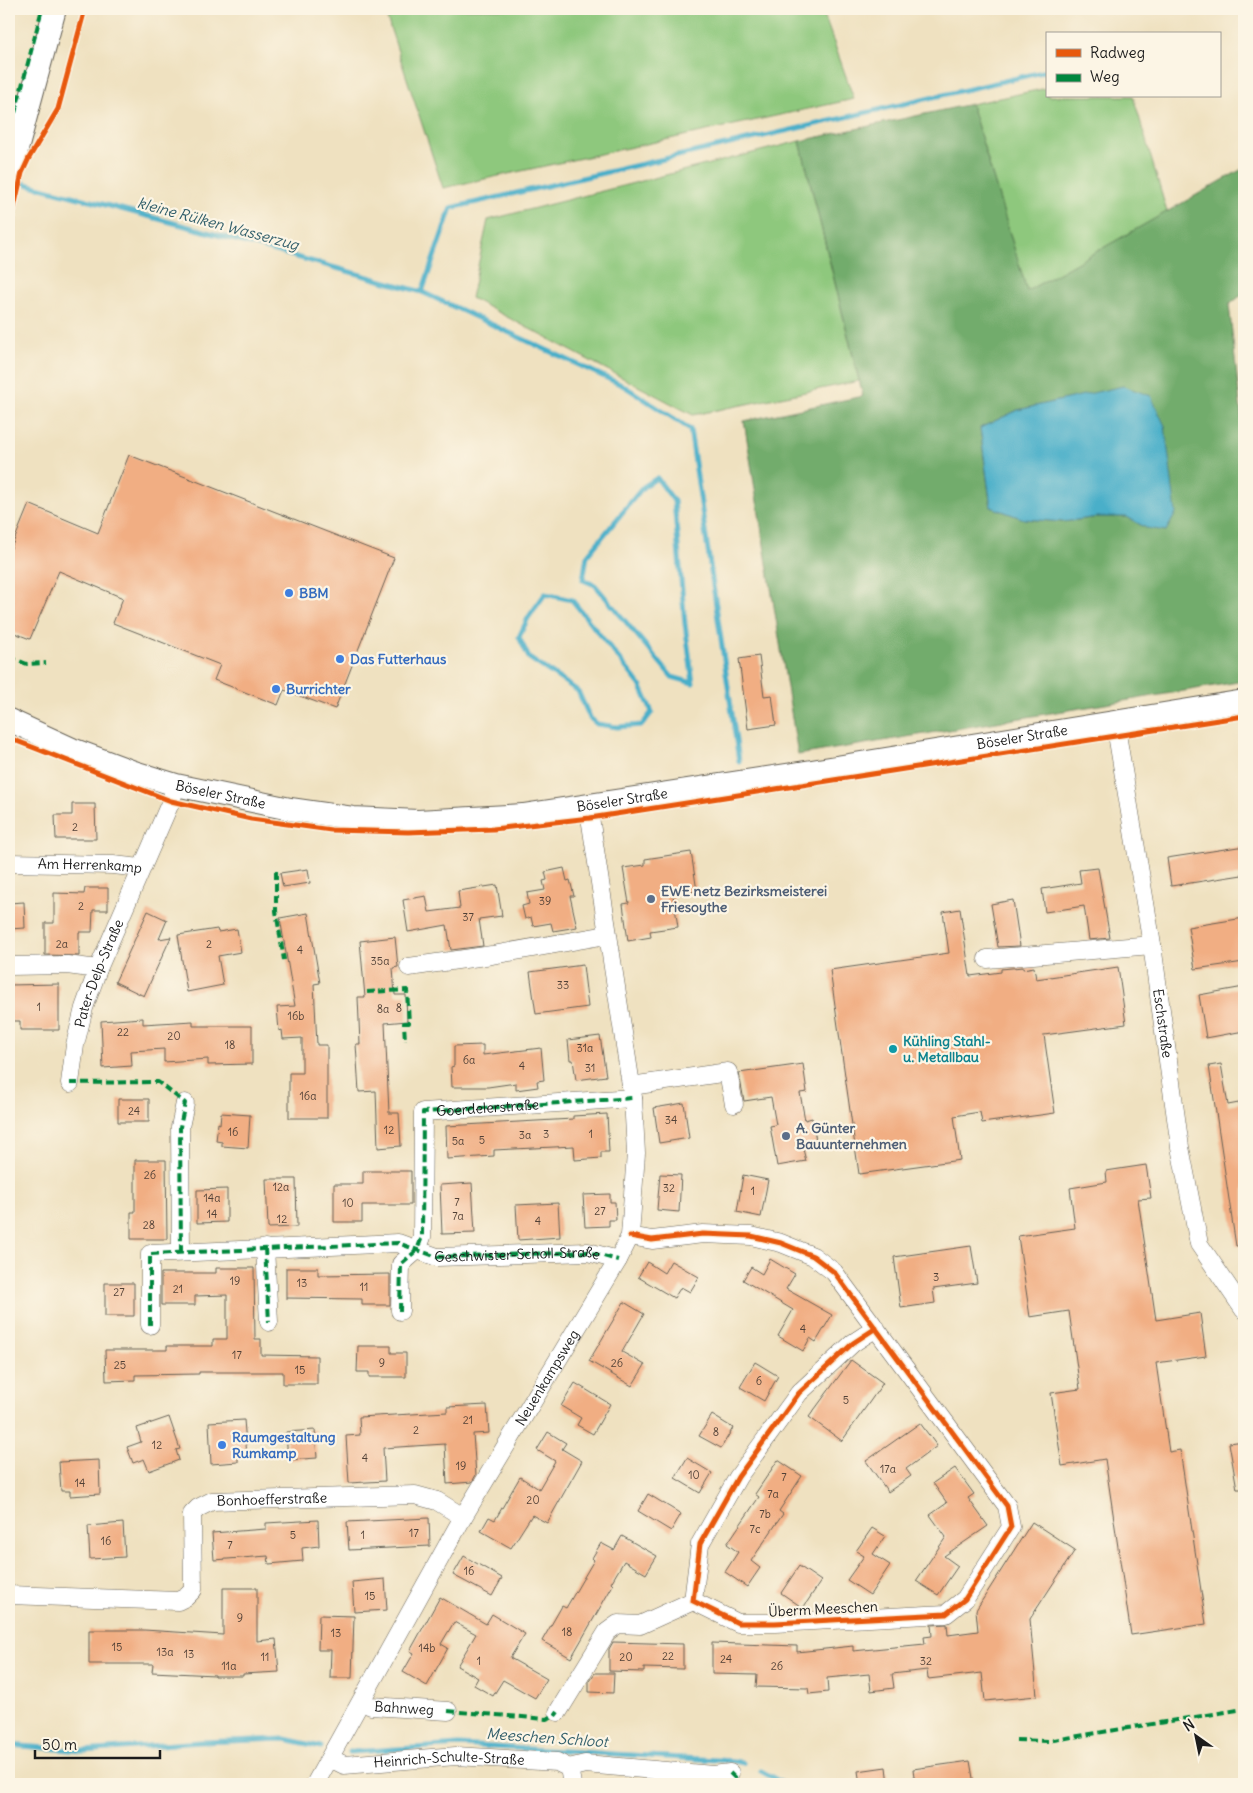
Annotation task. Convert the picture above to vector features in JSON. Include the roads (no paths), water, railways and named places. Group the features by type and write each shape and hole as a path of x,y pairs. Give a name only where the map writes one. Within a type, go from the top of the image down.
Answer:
{"main road":[{"path":"12,182 55,9"},
{"name":"Böseler Straße","path":"9,720 72,750 176,785 290,809 353,818 418,821 523,814 799,773 1244,701"}],"street":[{"name":"Eschstraße","path":"1116,722 1152,945 1180,1147 1199,1244 1244,1310"},
{"name":"Am Herrenkamp","path":"9,863 113,864 141,868 171,801 176,785"},
{"name":"Neuenkampsweg","path":"315,1784 464,1517 618,1260 630,1236 636,1152 632,1092 588,804"},
{"name":"Pater-Delp-Straße","path":"70,1083 80,1026 98,969 141,868"},
{"path":"408,967 607,935"},
{"path":"987,959 1152,945"},
{"path":"9,966 67,966 98,969"},
{"path":"632,1092 728,1072 734,1104"},
{"name":"Goerdelerstraße","path":"417,1250 422,1237 423,1112 632,1092"},
{"path":"181,1252 180,1127 185,1104"},
{"name":"Überm Meeschen","path":"630,1236 652,1240 702,1234 751,1236 781,1243 813,1256 834,1272 1007,1506 1011,1527 965,1599 946,1614 738,1624 693,1601"},
{"name":"Geschwister-Scholl-Straße","path":"150,1325 150,1254 398,1243 437,1257 588,1252 618,1260"},
{"path":"265,1248 270,1322"},
{"name":"Geschwister-Scholl-Straße","path":"400,1311 401,1264 417,1250"},
{"path":"558,1712 607,1632 618,1624 640,1625 693,1601 700,1544 738,1477 799,1393 853,1343 876,1328"},
{"name":"Bonhoefferstraße","path":"9,1595 178,1601 186,1598 193,1590 192,1514 198,1508 212,1501 415,1495 437,1501 464,1517"},
{"name":"Bahnweg","path":"361,1702 371,1706 448,1711"},
{"name":"Heinrich-Schulte-Straße","path":"330,1758 344,1765 456,1756 557,1762 571,1776 585,1764 713,1775 730,1773"}],"water":[{"path":"1123,386 1151,396 1165,426 1176,513 1166,531 1146,528 1127,517 1098,517 1063,522 1024,519 991,507 980,428 1018,410"}],"waterway":[{"path":"422,292 451,208 1046,71"},
{"name":"kleine Rülken Wasserzug","path":"15,181 422,292 624,386 690,429 739,761"},
{"path":"657,478 674,501 685,624 693,683 672,677 595,585 583,580 587,556 643,487 657,478"},
{"path":"545,594 572,600 640,685 652,712 642,725 617,727 597,724 590,718 578,691 529,658 519,637 528,618 545,594"},
{"name":"Meeschen Schloot","path":"9,1745 83,1751 200,1742 285,1739 321,1747"},
{"name":"Meeschen Schloot","path":"350,1752 459,1745 743,1763"},
{"name":"Meeschen Schloot","path":"761,1771 784,1784"}],"place":[{"name":"BBM","path":"289,593"},
{"name":"Das Futterhaus","path":"340,659"},
{"name":"Burrichter","path":"276,689"},
{"name":"EWE netz Bezirksmeisterei Friesoythe","path":"651,899"},
{"name":"Kühling Stahl- u. Metallbau","path":"893,1049"},
{"name":"A. Günter Bauunternehmen","path":"786,1136"},
{"name":"Raumgestaltung Rumkamp","path":"222,1445"}]}
